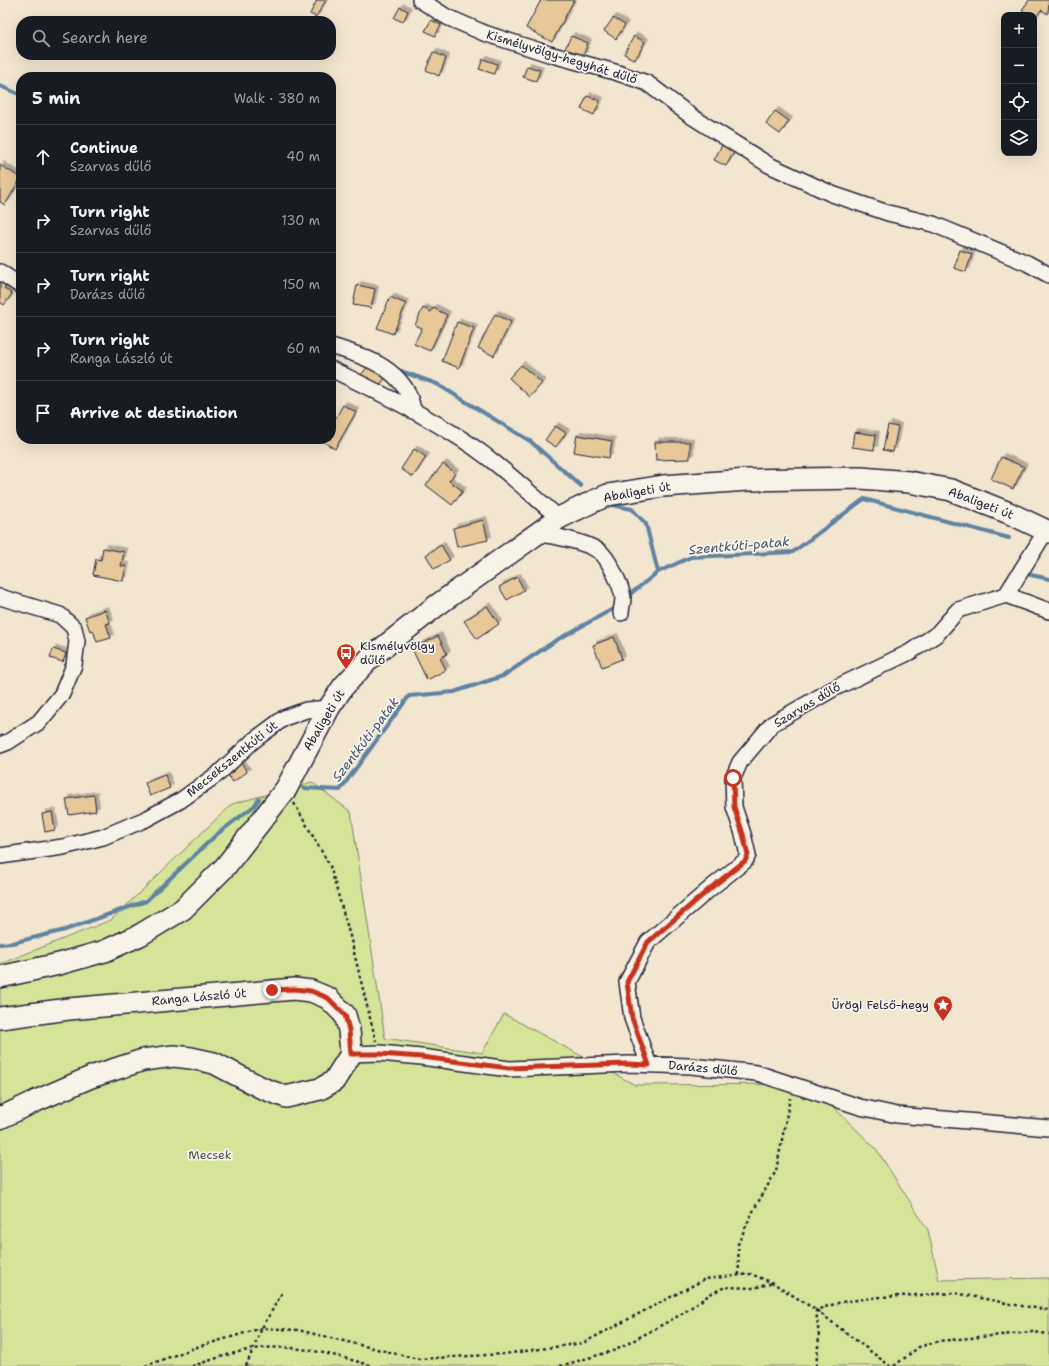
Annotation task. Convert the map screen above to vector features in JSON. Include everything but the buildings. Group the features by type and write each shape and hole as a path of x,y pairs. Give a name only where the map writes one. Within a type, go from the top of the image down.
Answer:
{"main road":[{"name":"Abaligeti út","path":"0,977 59,964 104,951 140,934 183,909 225,867 286,789 329,708 343,687 370,658 436,606 559,518 608,495 663,486 748,480 861,478 909,482 951,490 1009,513 1048,532"},
{"name":"Ranga László út","path":"0,1018 69,1008 294,989 311,991 328,998 345,1015 349,1030 351,1054"},
{"path":"0,1118 91,1076 143,1060 174,1056 214,1063 262,1088 286,1097 320,1089 334,1081 351,1054"}],"street":[{"name":"Kismélyvölgy-hegyhát dűlő","path":"420,0 447,17 484,33 549,54 615,72 647,84 691,116 769,165 832,194 888,213 933,224 1027,263 1049,276"},
{"path":"0,272 16,283"},
{"path":"336,348 387,368 406,389 413,411"},
{"path":"336,372 453,433 491,460 559,518"},
{"path":"1048,532 1006,595 1049,610"},
{"path":"536,534 552,535 600,551 613,569 623,598 621,613"},
{"name":"Szarvas dűlő","path":"649,1065 632,1018 627,982 648,942 745,861 748,855 734,807 733,778 740,762 772,724 833,688 910,652 937,634 958,610 1006,595"},
{"path":"0,597 60,615 74,628 77,641 74,665 62,694 39,722 8,742 0,745"},
{"name":"Mecsekszentkúti út","path":"0,856 63,847 103,837 146,819 182,800 219,773 253,741 284,718 306,710 329,708"},
{"name":"Darázs dűlő","path":"351,1054 380,1054 421,1057 509,1068 628,1064 691,1066 757,1073 860,1107 897,1115 1049,1128"}],"path":[{"path":"286,789 330,866 350,936 368,1014 380,1054"},
{"path":"739,1275 738,1244 752,1213 776,1171 793,1084"},
{"path":"145,1366 197,1347 262,1328 298,1330 418,1359 504,1354 583,1343 704,1278 751,1274 773,1283 816,1310 890,1366"},
{"path":"560,1366 616,1350 680,1315 712,1294 726,1287 754,1288 773,1283"},
{"path":"246,1366 262,1328 282,1293"},
{"path":"816,1310 840,1302 881,1297 955,1293 1049,1310"},
{"path":"816,1310 820,1337 816,1366"},
{"path":"894,1366 919,1347 939,1341 1032,1332 1049,1334"},
{"path":"192,1366 230,1354 254,1349 281,1348 303,1349 329,1353 374,1366"}],"green space":[{"name":"Mecsek","path":"312,782 351,812 385,1038 482,1053 504,1014 635,1085 793,1084 814,1088 877,1150 928,1230 939,1280 1049,1278 1049,1366 0,1366 0,964 111,920 232,804"}],"waterway":[{"path":"0,86 16,93"},
{"path":"395,369 437,384 530,441 581,486"},
{"name":"Szentkúti-patak","path":"629,595 658,572 691,557 793,552 864,499 1009,538"},
{"path":"611,505 632,509 646,524 658,572"},
{"name":"Szentkúti-patak","path":"1027,574 1049,579"},
{"name":"Szentkúti-patak","path":"303,788 340,790 409,696 454,692 503,676 555,641 611,610"},
{"name":"Szentkúti-patak","path":"0,944 12,943 65,930 146,901 216,835 254,806 259,799"}],"place":[{"name":"Kismélyvölgy dűlő","path":"346,670"},
{"name":"Ürögi Felső-hegy","path":"943,1022"}],"route":[{"path":"272,990 294,989 311,991 328,998 345,1015 349,1030 351,1054 380,1054 421,1057 509,1068 628,1064 649,1065 632,1018 627,982 648,942 745,861 748,855 734,807 733,778"}]}
